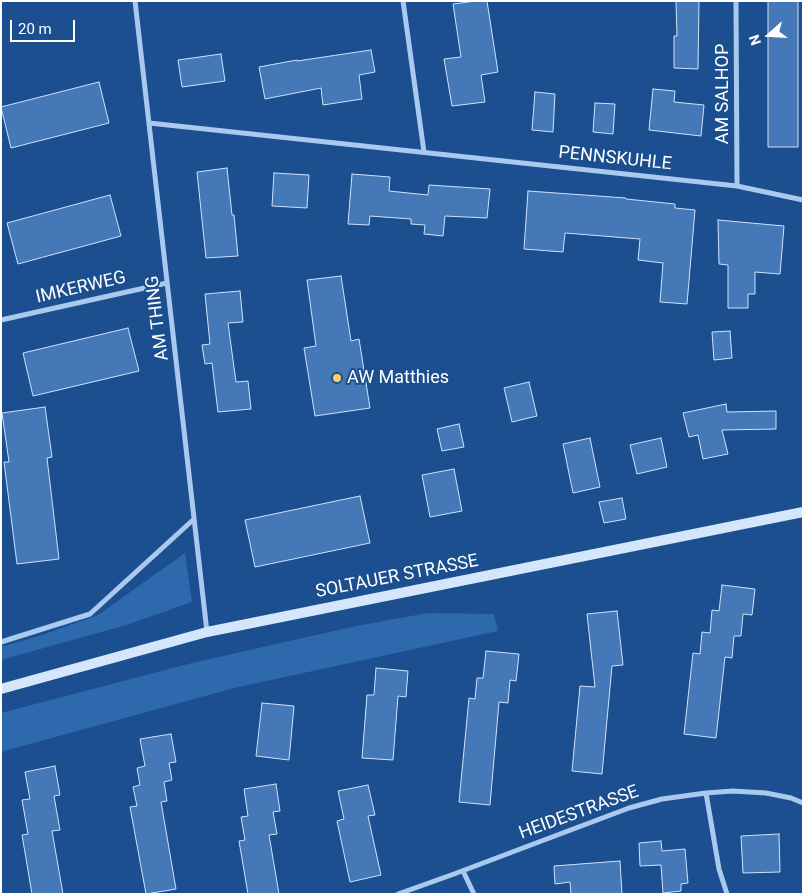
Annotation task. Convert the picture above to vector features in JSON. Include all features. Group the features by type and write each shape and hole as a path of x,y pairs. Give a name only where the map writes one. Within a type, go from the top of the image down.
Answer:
{"main road":[{"name":"SOLTAUER STRASSE","path":"1,689 207,632 803,512"}],"street":[{"name":"AM THING","path":"136,1 207,632"},
{"path":"403,1 424,152"},
{"name":"AM SALHOP","path":"736,1 737,186"},
{"name":"PENNSKUHLE","path":"149,123 737,186 803,200"},
{"name":"IMKERWEG","path":"1,320 167,283"},
{"path":"1,642 90,614 194,519"},
{"name":"HEIDESTRASSE","path":"398,894 628,808 662,799 734,791 766,793 791,798 803,803"},
{"path":"706,793 719,869 727,894"},
{"path":"463,871 474,894"}],"shaded area":[{"path":"185,553 192,602 126,625 1,660 1,647 98,615"},
{"path":"428,613 494,614 498,631 234,688 1,752 1,713 192,663 356,626"}],"building":[{"path":"487,1 498,72 481,75 485,102 452,106 444,59 461,57 453,4"},
{"path":"676,1 699,1 698,69 674,68 674,36 677,36"},
{"path":"768,1 798,1 798,147 768,147"},
{"path":"371,50 375,72 359,75 362,99 323,105 321,88 265,99 259,67"},
{"path":"221,54 225,81 182,87 178,60"},
{"path":"99,82 109,123 11,148 1,107"},
{"path":"653,89 675,91 674,102 704,105 701,136 649,130"},
{"path":"535,92 555,94 553,132 532,130"},
{"path":"595,103 615,104 613,134 593,132"},
{"path":"227,168 238,256 206,258 197,172"},
{"path":"274,173 309,175 307,208 272,206"},
{"path":"352,174 390,177 389,191 428,195 429,185 490,189 487,218 445,216 443,236 424,234 425,225 411,224 411,219 370,216 369,225 348,224"},
{"path":"528,191 626,198 675,204 675,208 695,210 687,304 660,302 663,263 638,260 640,239 565,233 563,252 524,249"},
{"path":"110,195 121,236 18,264 7,223"},
{"path":"718,220 784,226 780,274 755,272 755,294 748,294 748,308 728,308 728,265 719,264"},
{"name":"AW Matthies","path":"341,276 351,341 359,339 370,408 315,416 304,348 316,346 307,280"},
{"path":"240,291 243,322 228,323 236,382 248,381 251,409 218,412 212,363 205,364 202,345 210,344 205,294"},
{"path":"128,328 139,371 33,396 23,353"},
{"path":"730,331 732,358 714,360 712,332"},
{"path":"529,382 537,416 512,422 504,388"},
{"path":"726,404 727,412 776,411 776,429 722,430 728,454 703,459 698,435 689,437 683,413"},
{"path":"45,407 52,457 47,458 59,559 17,564 4,462 9,462 2,413"},
{"path":"459,424 464,447 442,451 437,429"},
{"path":"590,438 600,487 573,493 563,444"},
{"path":"661,438 667,467 637,474 630,445"},
{"path":"454,469 462,511 430,517 422,475"},
{"path":"360,496 370,543 255,567 245,520"},
{"path":"622,498 626,519 604,523 599,502"},
{"path":"722,585 755,589 752,615 743,614 741,636 734,636 732,658 725,657 716,738 684,734 693,653 700,654 702,632 710,633 712,610 719,611"},
{"path":"617,611 623,665 612,666 602,774 572,771 580,686 595,687 587,614"},
{"path":"486,651 519,654 516,681 510,680 508,703 499,702 490,805 459,802 469,698 475,699 477,678 483,678"},
{"path":"376,668 408,671 406,697 398,696 393,760 362,758 367,695 374,695"},
{"path":"262,703 294,706 289,760 256,756"},
{"path":"171,734 176,762 169,763 172,780 164,782 167,801 161,802 176,889 146,894 130,807 137,806 133,787 140,785 137,768 145,766 140,739"},
{"path":"55,766 60,795 54,796 60,830 52,831 63,894 32,894 22,835 28,834 22,800 30,799 25,772"},
{"path":"276,784 280,811 273,812 277,834 269,835 279,894 248,894 239,841 245,840 241,817 248,816 244,789"},
{"path":"368,785 375,815 368,816 381,875 350,882 337,821 344,819 338,791"},
{"path":"779,834 780,872 743,873 741,836"},
{"path":"661,841 662,851 685,849 688,883 681,884 681,891 663,893 661,865 640,866 639,843"},
{"path":"620,861 622,894 571,894 570,882 555,884 554,866"}],"place":[{"name":"AW Matthies","path":"337,378"}]}
